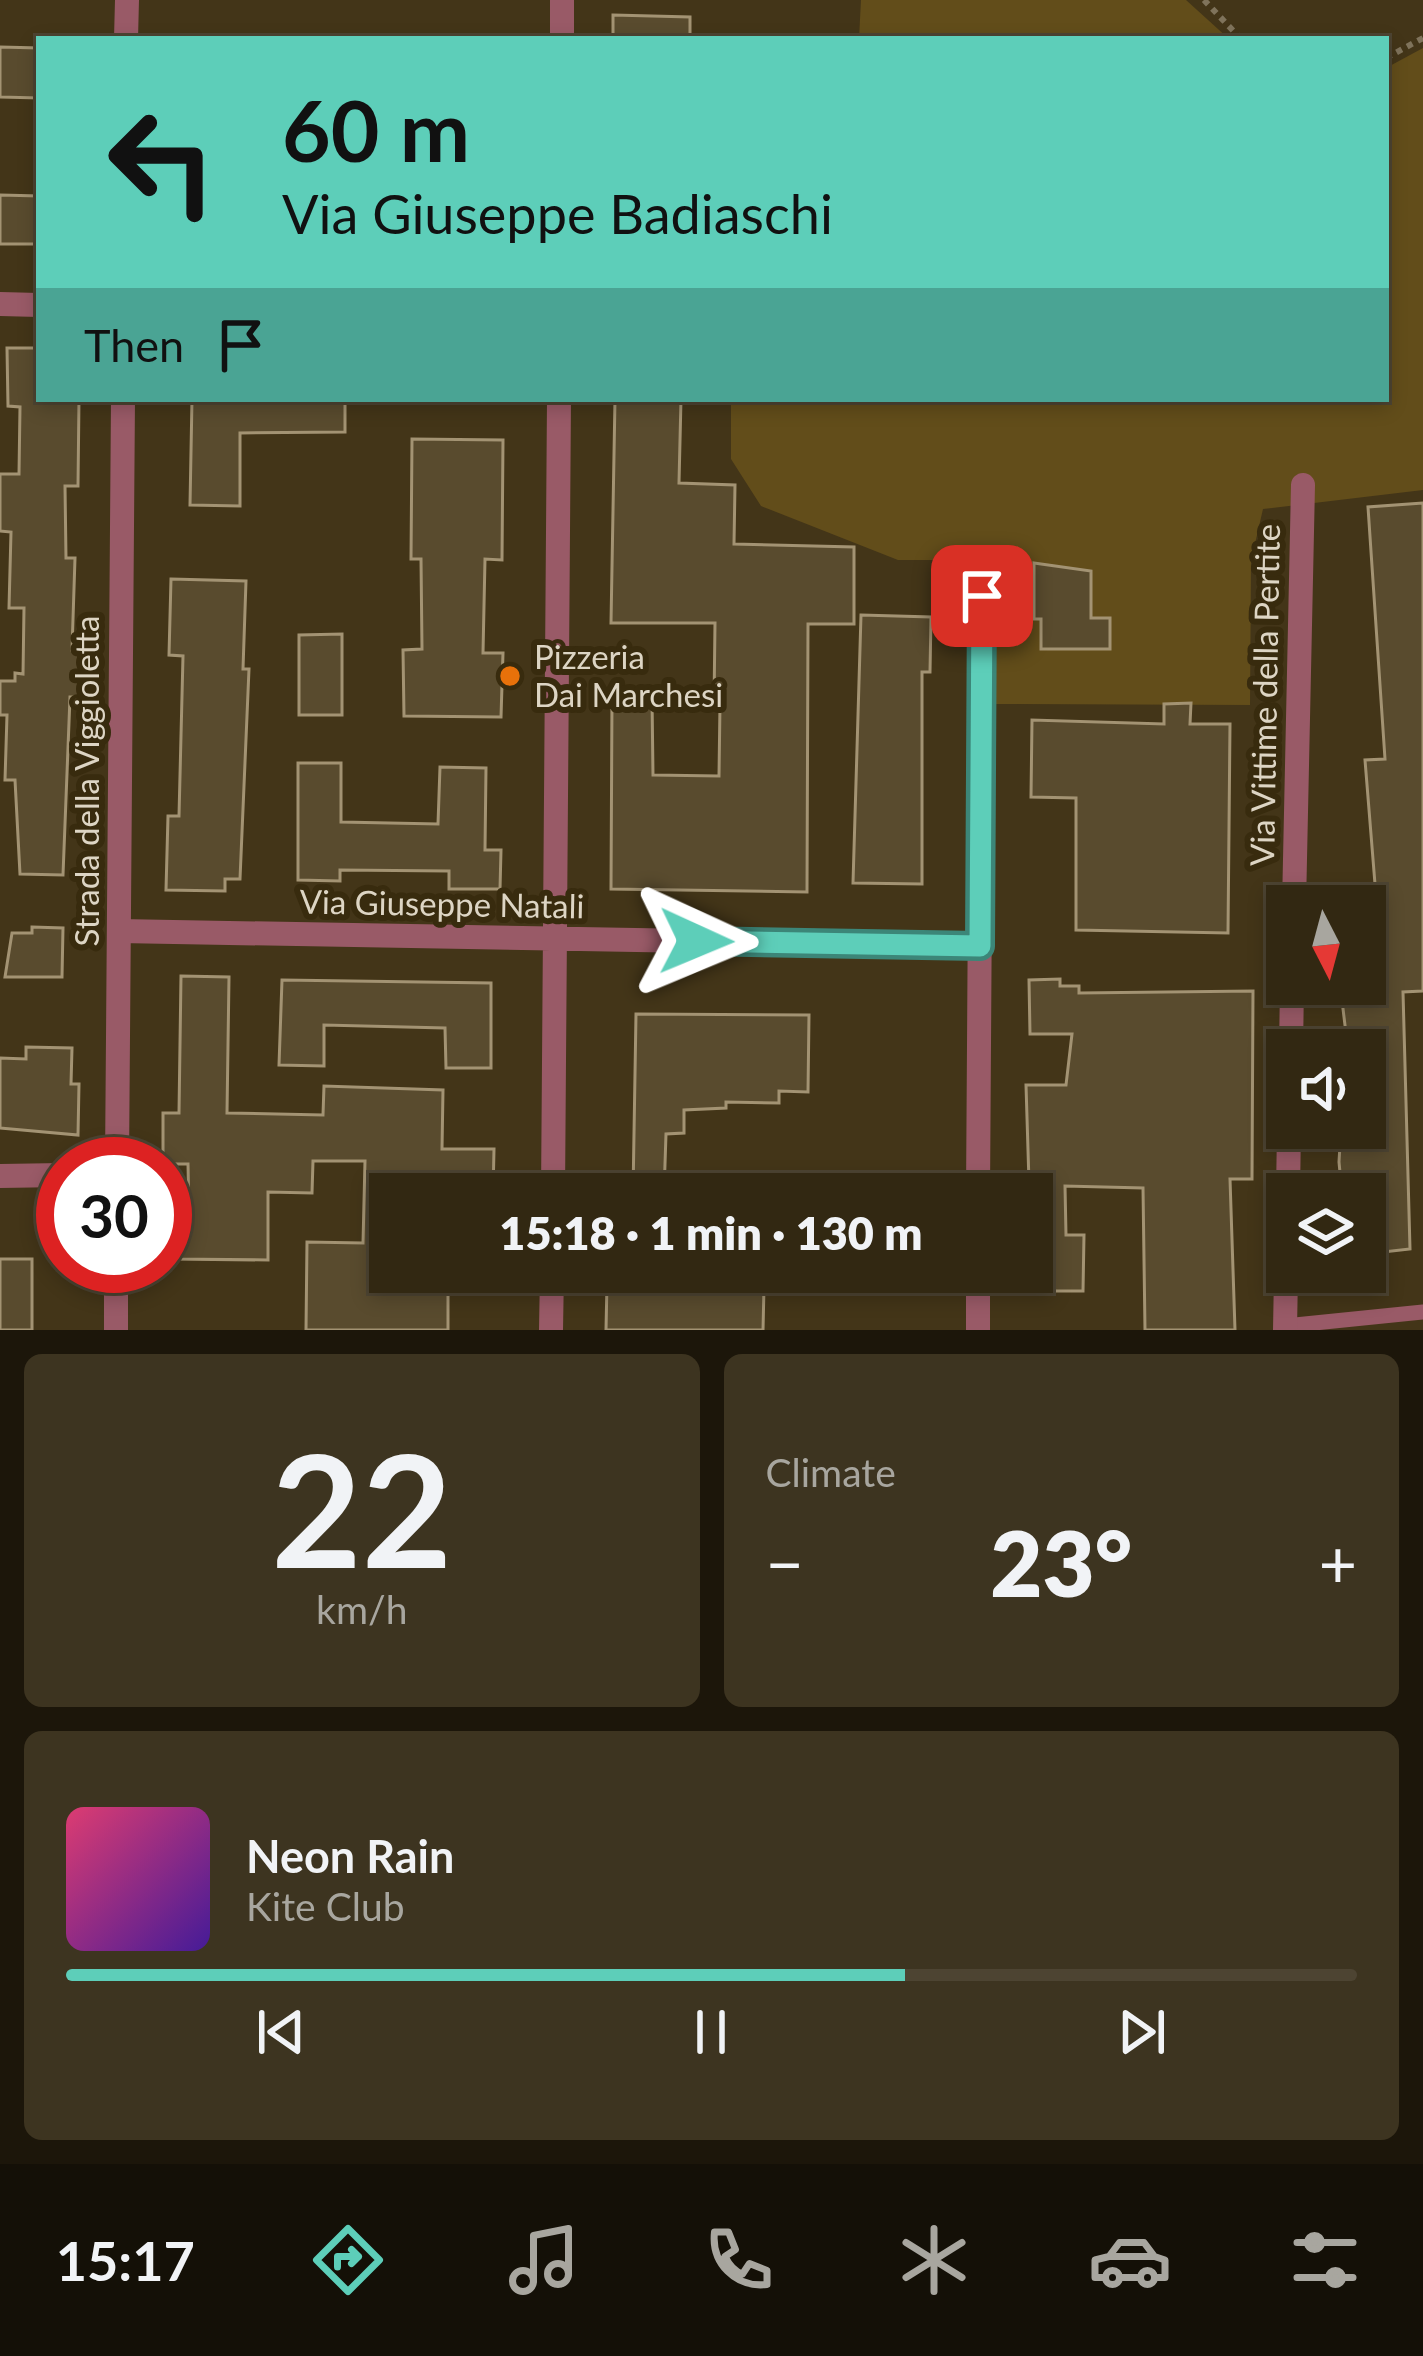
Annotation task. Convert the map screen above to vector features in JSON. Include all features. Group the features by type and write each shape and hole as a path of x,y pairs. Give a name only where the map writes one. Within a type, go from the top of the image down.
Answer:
{"street":[{"path":"126,36 127,0"},
{"path":"562,0 562,36"},
{"path":"0,304 36,305"},
{"name":"Strada della Viggioletta","path":"117,1137 123,402"},
{"path":"553,1173 559,402"},
{"name":"Via Vittime della Pertite","path":"1294,885 1303,485"},
{"path":"979,1173 982,596"},
{"name":"Via Giuseppe Natali","path":"119,931 980,946"},
{"path":"0,1176 36,1175"},
{"path":"116,1293 116,1330"},
{"path":"551,1330 552,1293"},
{"path":"978,1293 978,1330"},
{"path":"1285,1328 1286,1293"}],"lane":[{"path":"1285,1328 1423,1312"}],"path":[{"path":"1204,0 1238,36"},
{"path":"1389,56 1423,38"}],"shaded area":[{"path":"861,0 1186,0 1226,36 859,36"},
{"path":"1423,48 1423,490 1263,509 1251,561 1250,705 995,704 996,560 898,560 761,506 731,459 731,402 1389,402 1389,66"}],"building":[{"path":"613,15 690,17 690,36 613,36"},
{"path":"0,47 36,48 36,98 0,97"},
{"path":"0,195 36,196 36,244 0,244"},
{"path":"7,348 36,348 36,402 79,402 78,486 65,486 66,558 75,558 72,650 84,650 83,697 70,697 63,875 20,874 15,780 5,780 7,715 0,715 0,681 15,681 15,673 23,674 24,608 9,608 11,532 0,531 0,474 19,474 20,407 8,406"},
{"path":"192,402 345,402 345,432 240,433 240,506 190,505"},
{"path":"615,402 681,402 679,483 735,485 734,544 854,547 854,624 808,624 807,892 611,889 612,698 652,698 653,775 719,776 720,704 714,704 715,623 611,623"},
{"path":"412,439 503,440 502,560 485,559 483,653 503,653 501,717 404,716 403,650 422,649 421,559 411,559"},
{"path":"1423,503 1423,991 1403,992 1410,1249 1386,1252 1386,1173 1340,1173 1339,1162 1340,1149 1386,1149 1386,1029 1345,1029 1343,1005 1386,1005 1386,885 1375,885 1365,760 1385,759 1368,507"},
{"path":"1034,563 1091,571 1091,618 1110,618 1110,649 1041,649 1041,619 1034,619"},
{"path":"171,579 246,581 243,669 249,669 240,879 225,879 225,891 166,890 168,816 179,816 183,656 169,655"},
{"path":"861,615 931,617 930,672 922,672 922,884 853,883"},
{"path":"342,634 342,715 299,715 299,635"},
{"path":"1191,703 1190,724 1230,724 1228,933 1076,930 1076,798 1031,797 1032,720 1164,724 1164,704"},
{"path":"298,763 341,763 341,822 438,824 440,767 486,768 485,850 501,850 500,889 449,889 449,871 340,870 340,881 298,880"},
{"path":"32,927 63,928 62,977 5,977 12,933 32,933"},
{"path":"181,976 229,977 227,1113 323,1115 324,1086 443,1090 442,1149 494,1149 493,1173 369,1173 369,1293 448,1293 448,1330 306,1330 307,1242 363,1243 365,1161 313,1161 312,1193 268,1192 268,1260 192,1259 192,1137 163,1137 163,1113 179,1113"},
{"path":"1060,979 1060,986 1079,986 1079,993 1253,991 1252,1179 1230,1179 1235,1330 1145,1330 1143,1188 1065,1186 1066,1235 1084,1235 1083,1291 1053,1291 1053,1173 1029,1173 1026,1085 1066,1085 1072,1034 1030,1034 1029,980"},
{"path":"282,980 491,983 491,1068 446,1068 445,1028 324,1025 324,1066 279,1065"},
{"path":"636,1014 809,1015 808,1092 779,1091 779,1103 726,1102 726,1108 684,1110 684,1133 666,1134 665,1173 633,1173"},
{"path":"26,1047 72,1048 71,1084 79,1084 78,1135 0,1128 0,1058 26,1059"},
{"path":"0,1259 32,1259 32,1330 0,1330"},
{"path":"607,1293 764,1293 763,1330 606,1330"}],"place":[{"name":"Pizzeria Dai Marchesi","path":"510,676"}],"route":[{"path":"696,941 980,946 982,596"}]}
